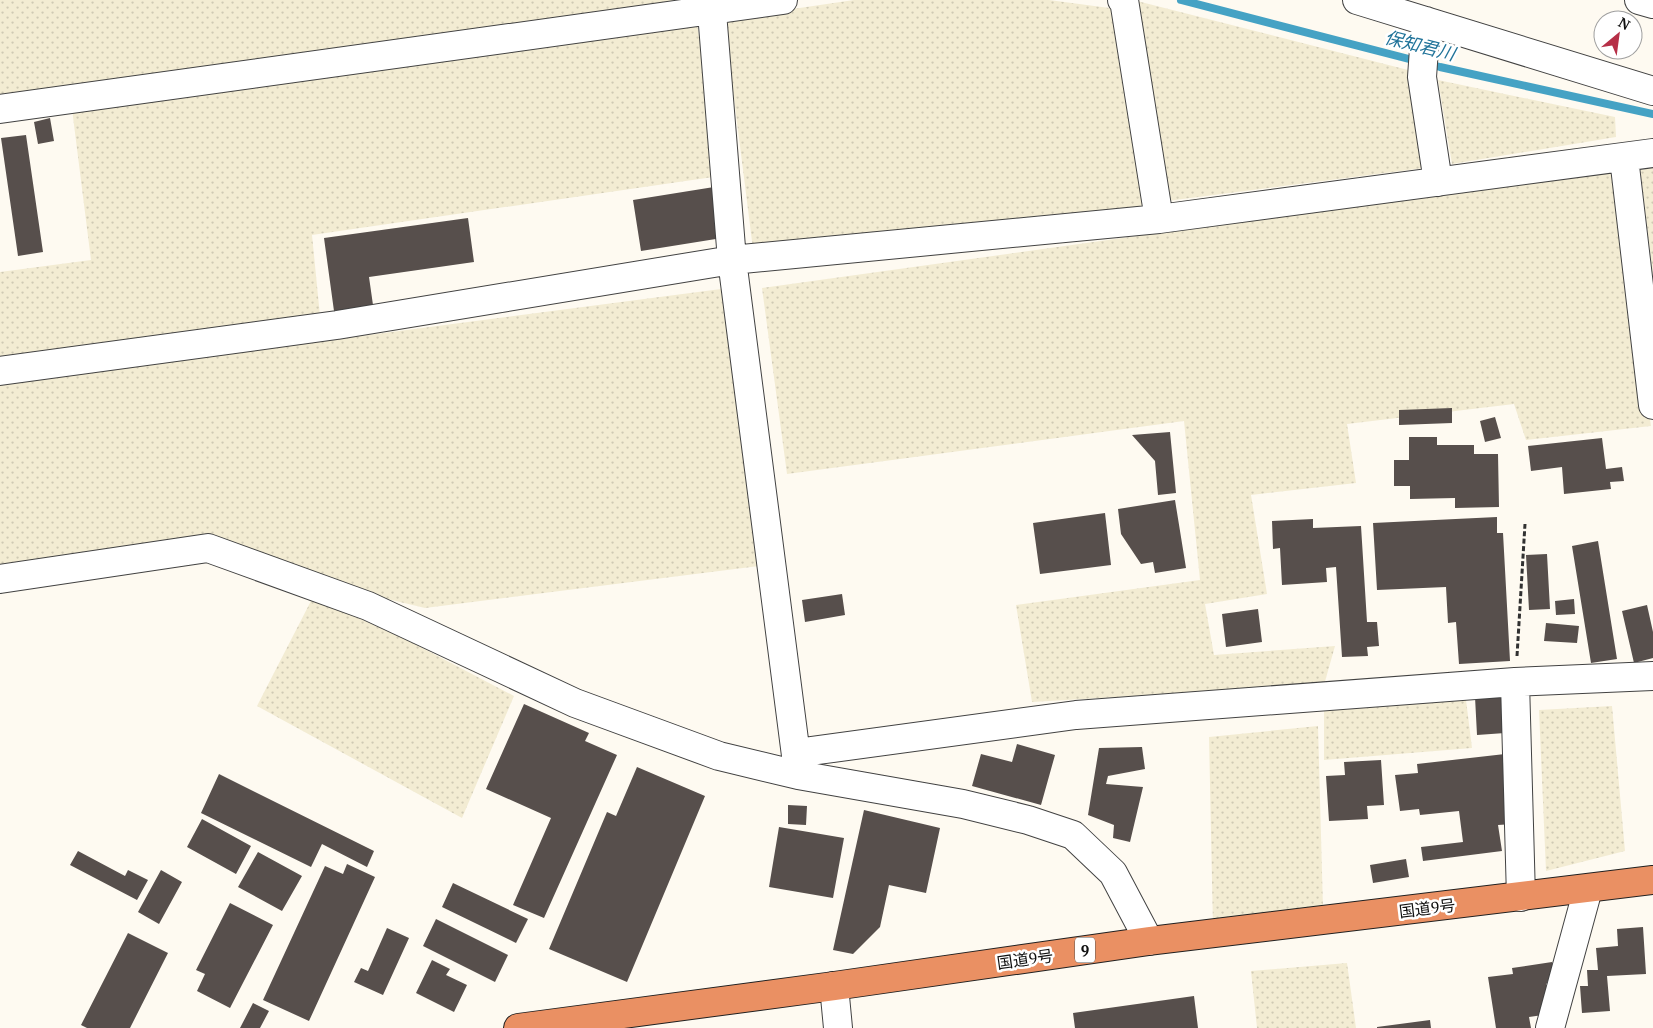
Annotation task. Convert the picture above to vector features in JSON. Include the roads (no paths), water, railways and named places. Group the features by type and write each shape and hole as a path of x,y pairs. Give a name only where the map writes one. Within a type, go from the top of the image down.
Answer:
{"highway":[{"name":"国道9号","path":"518,1028 834,986 1149,941 1653,880"}],"street":[{"path":"0,109 712,5 783,0"},
{"path":"1122,0 1124,0 1159,219"},
{"path":"1357,0 1653,91"},
{"path":"1639,0 1653,4"},
{"path":"712,5 732,260 797,764"},
{"path":"1426,21 1422,77 1438,182"},
{"path":"0,371 337,325 732,260 1159,219 1653,153"},
{"path":"1624,158 1653,405"},
{"path":"0,579 208,548 368,606 575,703 719,756 797,764 1028,820 1073,835 1113,873 1149,941"},
{"path":"797,764 1076,715 1515,682 1653,676"},
{"path":"1515,682 1521,897"},
{"path":"1550,1028 1588,889"},
{"path":"834,986 838,1028"}],"waterway":[{"name":"保知君川","path":"1181,0 1440,67 1653,114"}]}
